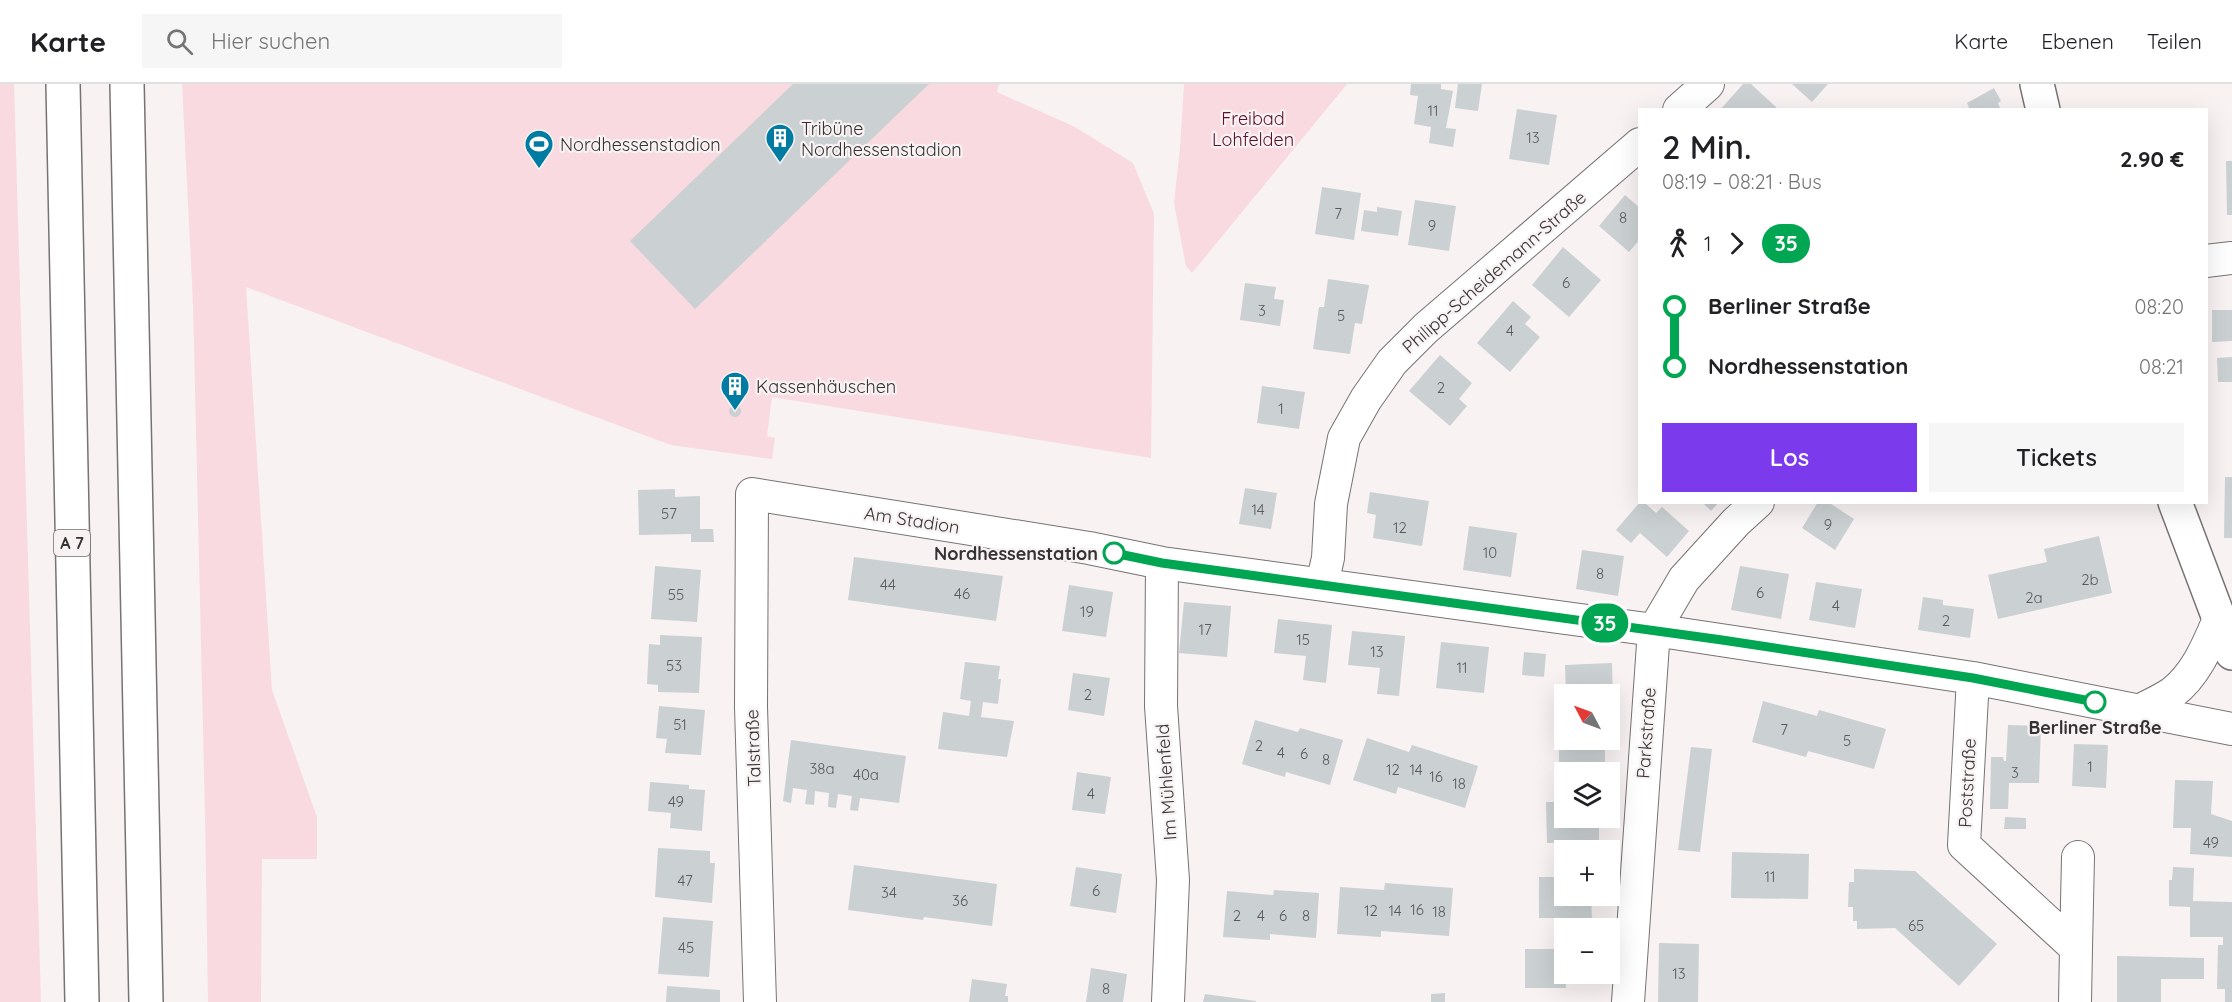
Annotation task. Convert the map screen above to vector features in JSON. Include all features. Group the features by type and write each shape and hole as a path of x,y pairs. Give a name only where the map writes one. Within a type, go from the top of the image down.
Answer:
{"main road":[{"name":"A 7","path":"63,84 82,1002"},
{"path":"127,84 146,1002"},
{"path":"2037,84 2043,108"},
{"path":"2176,504 2232,652"}],"street":[{"path":"1681,108 1708,84"},
{"name":"Philipp-Scheidemann-Straße","path":"1322,584 1328,558 1331,504 1344,438 1366,399 1392,362 1426,328 1638,146"},
{"path":"2208,261 2232,258"},
{"name":"Am Stadion","path":"752,495 1089,548 1162,563 1654,630 1973,678 2232,729"},
{"name":"Talstraße","path":"752,495 751,707 760,1002"},
{"name":"Parkstraße","path":"1628,1002 1654,630 1684,579 1736,522 1756,504"},
{"name":"Im Mühlenfeld","path":"1162,563 1161,706 1173,880 1168,1002"},
{"path":"2139,711 2172,692 2192,673 2219,619"},
{"name":"Poststraße","path":"1973,678 1964,845 2076,948"},
{"path":"2075,1002 2079,857"}],"green space":[{"path":"0,84 14,84 41,1002 0,1002"},
{"path":"182,84 999,84 997,92 1075,127 1133,163 1154,214 1151,458 772,397 767,436 775,438 772,459 671,445 246,287 272,690 317,817 317,859 262,859 261,1002 208,1002 193,303"},
{"name":"Freibad Lohfelden","path":"1184,84 1347,84 1192,273 1186,266 1174,203"}],"building":[{"name":"Tribüne Nordhessenstadion","path":"793,84 929,84 695,309 630,241"},
{"path":"1411,84 1441,84 1441,89 1453,91 1446,128 1456,129 1453,147 1429,143 1431,127 1414,124 1418,96 1410,95"},
{"path":"1458,84 1482,84 1478,111 1455,108"},
{"path":"1743,84 1751,84 1777,108 1722,108"},
{"path":"1792,84 1828,84 1812,102"},
{"path":"1994,88 2001,101 1998,103 2000,108 1969,108 1967,103"},
{"path":"1517,109 1557,115 1549,165 1509,159"},
{"path":"2226,161 2232,161 2232,215 2227,215"},
{"path":"1322,187 1361,193 1354,240 1315,234"},
{"path":"1625,195 1638,206 1638,241 1629,252 1599,226"},
{"path":"1415,200 1456,206 1449,251 1408,245"},
{"path":"1377,207 1402,211 1398,236 1361,231 1364,210 1377,212"},
{"path":"1563,247 1601,280 1569,317 1532,285"},
{"path":"1328,279 1369,285 1362,324 1355,323 1350,354 1313,349 1319,307 1324,307"},
{"path":"1245,283 1276,287 1274,299 1284,300 1280,326 1240,320"},
{"path":"1513,301 1531,317 1525,324 1540,337 1510,372 1477,343"},
{"path":"2212,310 2232,310 2232,341 2212,342"},
{"path":"1440,355 1472,383 1459,399 1467,406 1450,426 1409,391"},
{"path":"2232,357 2232,382 2218,382 2217,358"},
{"path":"1262,386 1305,392 1299,429 1257,423"},
{"name":"Kassenhäuschen","path":"737,405 741,411 737,417 733,417 729,409"},
{"path":"2225,477 2232,477 2232,538 2224,538"},
{"path":"1245,488 1277,493 1271,529 1239,524"},
{"path":"675,489 675,497 700,496 700,529 713,529 714,542 691,542 691,534 639,535 638,490"},
{"path":"1370,492 1429,501 1422,546 1373,538 1376,515 1367,513"},
{"path":"1638,504 1646,504 1656,513 1662,507 1689,531 1667,557 1640,533 1631,543 1616,530"},
{"path":"1704,504 1717,504 1711,511"},
{"path":"1817,504 1831,504 1854,519 1835,550 1802,528"},
{"path":"1469,526 1517,533 1511,577 1463,570"},
{"path":"2099,536 2112,593 1998,619 1988,575 2047,562 2044,549"},
{"path":"1582,550 1624,556 1618,596 1576,589"},
{"path":"854,557 1003,576 996,621 848,600"},
{"path":"655,566 701,570 697,622 651,619"},
{"path":"1740,566 1789,574 1781,619 1731,610"},
{"path":"1816,582 1862,589 1855,628 1809,620"},
{"path":"1069,585 1113,592 1106,637 1062,631"},
{"path":"1923,597 1943,600 1943,605 1974,609 1970,638 1918,630"},
{"path":"1184,602 1231,606 1227,657 1179,653"},
{"path":"1278,619 1332,625 1326,683 1303,680 1306,656 1274,653"},
{"path":"1352,631 1405,636 1399,696 1377,694 1380,668 1348,665"},
{"path":"660,635 702,637 699,693 658,692 658,685 647,684 649,644 660,645"},
{"path":"1441,642 1489,647 1484,693 1436,688"},
{"path":"1524,652 1546,654 1544,677 1522,675"},
{"path":"965,662 1000,666 998,704 983,702 981,717 1014,721 1007,757 938,749 943,712 969,716 971,701 960,699"},
{"path":"1612,663 1613,684 1566,684 1565,665"},
{"path":"1073,673 1110,678 1104,716 1068,710"},
{"path":"1763,701 1817,716 1819,710 1886,729 1874,769 1808,751 1806,757 1752,742"},
{"path":"659,706 705,710 701,755 665,753 667,739 656,738"},
{"path":"1255,720 1298,732 1300,728 1343,740 1330,785 1286,772 1285,777 1242,764"},
{"path":"2008,725 2041,726 2039,783 2009,783 2008,809 1990,809 1991,757 2003,757 2006,761"},
{"path":"1367,738 1409,752 1412,745 1478,766 1465,808 1398,787 1396,794 1353,780"},
{"path":"791,740 906,756 899,803 860,798 858,811 850,810 852,796 838,794 836,808 828,807 829,793 815,791 814,805 805,804 807,790 793,788 791,803 783,801"},
{"path":"2074,744 2108,745 2106,788 2072,786"},
{"path":"1691,747 1712,749 1700,852 1678,850"},
{"path":"1559,750 1605,750 1605,762 1559,762"},
{"path":"1077,772 1111,777 1105,814 1072,810"},
{"path":"2175,780 2213,781 2211,814 2232,821 2232,857 2190,854 2191,828 2173,828"},
{"path":"650,782 689,785 689,789 705,790 702,831 670,828 671,813 648,811"},
{"path":"1546,802 1554,802 1554,828 1599,828 1599,840 1554,840 1554,843 1547,843"},
{"path":"2005,817 2026,818 2026,829 2004,829"},
{"path":"658,848 710,851 710,863 715,863 712,903 655,897"},
{"path":"1732,852 1809,854 1808,899 1731,898"},
{"path":"854,865 997,884 992,926 848,910"},
{"path":"1076,867 1122,874 1116,913 1070,906"},
{"path":"2173,867 2194,868 2193,901 2232,902 2232,1002 2225,1002 2225,989 2217,989 2218,945 2223,945 2223,937 2190,937 2190,907 2169,906 2169,880 2172,880"},
{"path":"1854,869 1915,871 1997,944 1959,986 1895,928 1857,929 1857,921 1853,921 1853,907 1848,907 1849,882 1854,882"},
{"path":"1539,877 1554,877 1554,906 1591,906 1592,918 1539,918"},
{"path":"1385,883 1453,888 1449,936 1381,931 1381,937 1337,934 1340,887 1384,890"},
{"path":"1274,890 1319,893 1316,938 1270,934 1270,940 1223,937 1227,891 1273,895"},
{"path":"663,917 713,921 709,977 658,974"},
{"path":"1659,943 1699,944 1698,1002 1658,1002"},
{"path":"1525,949 1554,949 1554,984 1566,984 1566,988 1525,988"},
{"path":"2117,956 2204,958 2204,979 2161,979 2161,1002 2117,1002"},
{"path":"1091,968 1127,974 1123,1002 1086,1002"},
{"path":"972,979 1007,984 1005,996 1008,996 1008,1002 969,1002"},
{"path":"667,986 720,990 720,1002 666,1002"},
{"path":"1445,993 1445,1002 1431,1002 1431,994"},
{"path":"1205,994 1256,1001 1256,1002 1203,1002"}],"bus line":[{"name":"35","path":"1114,553 1162,563 1654,630 1973,678 2095,702"}],"place":[{"name":"Tribüne Nordhessenstadion","path":"780,164"},
{"name":"Nordhessenstadion","path":"539,170"},
{"name":"Kassenhäuschen","path":"735,412"},
{"name":"Nordhessenstation","path":"1114,553"},
{"name":"Berliner Straße","path":"2095,702"}]}
